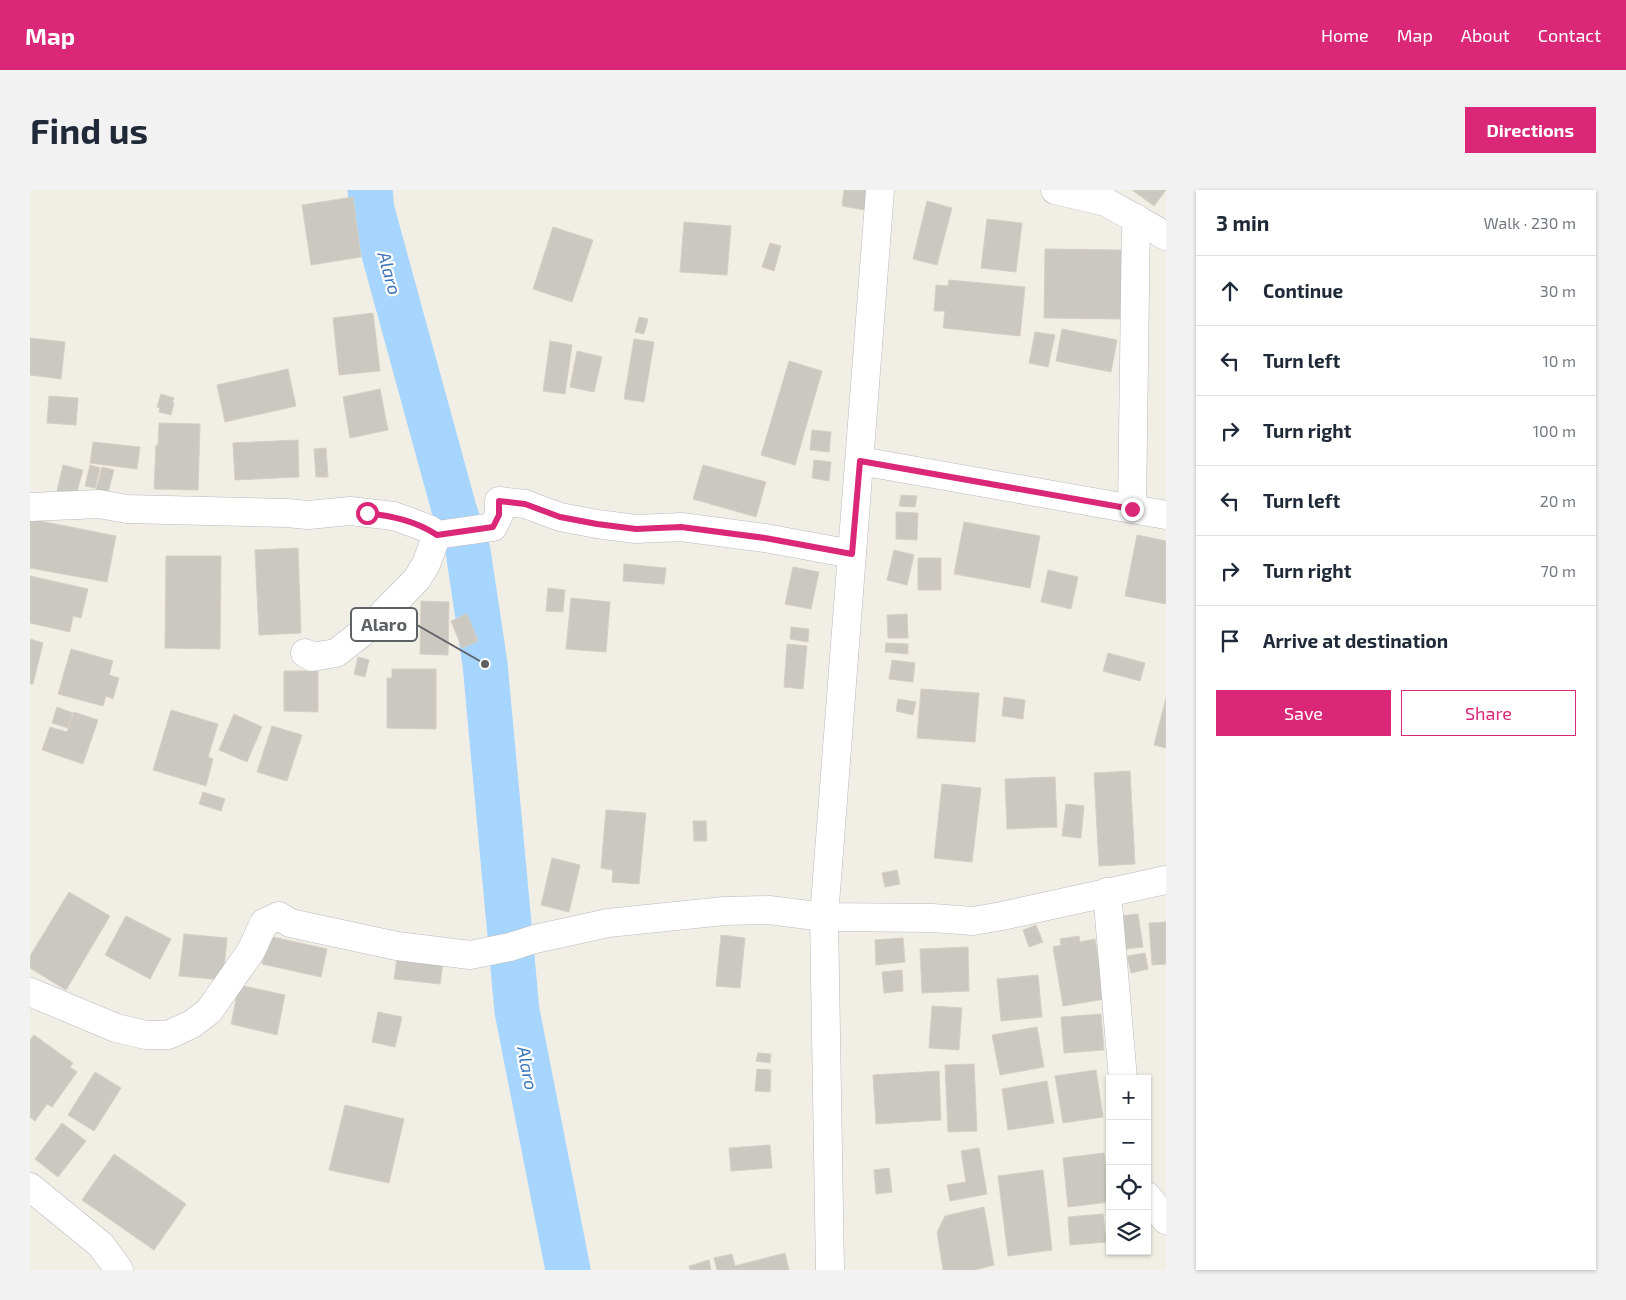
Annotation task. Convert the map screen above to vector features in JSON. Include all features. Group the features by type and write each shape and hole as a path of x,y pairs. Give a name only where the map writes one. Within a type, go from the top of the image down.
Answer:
{"street":[{"path":"830,1270 824,917 880,190"},
{"path":"1055,190 1106,202 1166,236"},
{"path":"1132,509 1136,218"},
{"path":"860,461 1166,515"},
{"path":"30,507 99,504 127,509 308,515 350,511 394,516 429,529 437,535 493,527 499,515 499,501 525,504 560,517 597,524 636,529 681,527 765,538 852,554"},
{"path":"305,653 312,657 336,653 372,625 417,579 426,564 437,535"},
{"path":"30,992 116,1028 146,1035 168,1035 192,1024 209,1011 251,951 264,923 279,916 290,923 397,946 470,955 608,923 724,911 768,910 824,917 932,918 973,921 1166,880"},
{"path":"1107,892 1123,1075"},
{"path":"30,1187 101,1245 119,1270"},
{"path":"1151,1201 1166,1220"}],"building":[{"path":"844,190 868,190 865,210 842,206"},
{"path":"1132,190 1166,190 1154,206"},
{"path":"353,197 361,257 311,265 302,205"},
{"path":"927,201 952,208 937,265 913,259"},
{"path":"987,219 1022,223 1016,272 981,268"},
{"path":"684,222 731,226 727,275 680,272"},
{"path":"553,227 593,240 572,302 533,289"},
{"path":"770,243 781,246 774,271 762,267"},
{"path":"1045,249 1122,250 1122,319 1044,318"},
{"path":"949,280 1025,287 1020,336 943,328 945,311 934,311 936,285 948,286"},
{"path":"373,313 380,371 339,375 333,318"},
{"path":"639,317 648,319 644,334 635,332"},
{"path":"1062,329 1117,340 1111,372 1056,361"},
{"path":"1035,332 1055,335 1048,367 1029,363"},
{"path":"30,338 65,342 61,379 30,375"},
{"path":"634,339 654,342 644,402 624,399"},
{"path":"550,341 572,345 565,394 543,391"},
{"path":"577,351 602,357 594,392 570,387"},
{"path":"789,361 822,371 795,465 761,455"},
{"path":"288,369 296,406 225,422 217,385"},
{"path":"380,389 388,430 350,438 343,397"},
{"path":"161,394 174,398 171,415 159,412 160,408 157,407"},
{"path":"49,396 78,398 76,425 47,423"},
{"path":"159,423 200,424 198,490 154,489"},
{"path":"812,430 831,432 829,452 810,450"},
{"path":"298,440 299,477 235,480 233,443"},
{"path":"93,442 140,447 137,469 90,463"},
{"path":"326,448 328,477 316,477 314,449"},
{"path":"814,460 831,462 829,481 812,478"},
{"path":"63,465 83,470 76,495 57,491"},
{"path":"90,465 100,468 95,488 85,486"},
{"path":"703,465 766,482 756,517 693,499"},
{"path":"102,467 114,470 108,492 96,489"},
{"path":"901,495 917,496 915,507 899,506"},
{"path":"896,512 918,513 917,540 896,539"},
{"path":"30,519 116,536 107,582 30,568"},
{"path":"964,522 1040,536 1030,588 954,574"},
{"path":"1137,535 1166,541 1166,604 1125,596"},
{"path":"298,548 301,633 259,635 255,550"},
{"path":"894,550 914,555 907,585 887,580"},
{"path":"166,556 221,556 220,649 165,648"},
{"path":"918,558 941,558 941,590 918,590"},
{"path":"624,564 666,568 664,584 623,581"},
{"path":"793,567 819,572 811,609 785,604"},
{"path":"1048,570 1078,577 1071,609 1041,602"},
{"path":"30,576 88,589 81,618 73,616 70,632 30,623"},
{"path":"548,588 565,590 563,612 546,611"},
{"path":"571,598 610,602 606,652 566,649"},
{"path":"421,601 449,602 448,655 420,654"},
{"path":"467,614 478,641 462,648 451,621"},
{"path":"907,614 908,638 888,638 887,615"},
{"path":"791,627 809,629 808,642 790,639"},
{"path":"30,639 43,643 33,684 30,684"},
{"path":"886,643 908,644 908,654 885,652"},
{"path":"787,644 807,646 803,689 784,687"},
{"path":"71,649 113,661 109,675 119,678 113,699 106,696 103,706 58,694"},
{"path":"1108,653 1145,663 1140,681 1103,671"},
{"path":"358,657 369,660 365,677 354,674"},
{"path":"892,660 915,663 913,682 889,679"},
{"path":"392,669 436,669 436,729 387,728 387,678 392,678"},
{"path":"284,671 318,671 318,712 284,711"},
{"path":"921,689 979,693 975,742 917,738"},
{"path":"1004,697 1025,700 1023,719 1002,716"},
{"path":"1166,698 1166,748 1154,745"},
{"path":"898,699 916,702 913,715 896,711"},
{"path":"57,707 73,713 68,728 52,723"},
{"path":"171,710 218,724 208,757 213,759 206,786 153,770"},
{"path":"74,712 98,720 83,764 42,750 50,727 67,732"},
{"path":"234,714 262,727 247,762 219,750"},
{"path":"272,726 302,735 287,781 257,772"},
{"path":"1130,771 1135,864 1099,866 1094,773"},
{"path":"1055,777 1057,827 1007,829 1005,779"},
{"path":"942,784 981,788 972,862 934,858"},
{"path":"203,792 225,799 221,811 199,804"},
{"path":"1066,804 1084,806 1081,838 1062,836"},
{"path":"606,810 646,813 639,884 612,882 613,870 601,868"},
{"path":"693,821 706,821 707,841 694,841"},
{"path":"552,858 580,865 569,912 541,905"},
{"path":"897,870 900,884 885,887 882,873"},
{"path":"69,892 110,916 66,990 30,968 30,956"},
{"path":"1138,914 1143,947 1125,949 1120,916"},
{"path":"126,916 171,939 150,979 105,955"},
{"path":"1166,922 1166,964 1152,965 1149,923"},
{"path":"1036,925 1043,942 1029,947 1023,930"},
{"path":"184,934 227,938 223,980 179,976"},
{"path":"721,935 745,938 740,988 716,986"},
{"path":"269,936 327,949 321,977 262,964"},
{"path":"1079,936 1080,942 1095,939 1105,999 1063,1006 1053,947 1061,945 1060,939"},
{"path":"903,938 905,962 876,965 875,940"},
{"path":"968,947 969,991 922,993 920,949"},
{"path":"1145,953 1148,969 1131,973 1127,956"},
{"path":"397,958 443,963 440,984 394,979"},
{"path":"902,970 903,991 884,993 882,972"},
{"path":"1038,975 1042,1017 1001,1021 997,979"},
{"path":"239,985 285,995 277,1035 231,1024"},
{"path":"932,1006 962,1008 959,1050 929,1048"},
{"path":"378,1012 402,1017 395,1047 372,1042"},
{"path":"1101,1014 1104,1050 1064,1053 1061,1017"},
{"path":"1037,1027 1044,1067 1000,1075 992,1035"},
{"path":"34,1035 73,1063 70,1067 77,1072 52,1107 47,1104 35,1121 30,1117 30,1040"},
{"path":"758,1053 771,1054 770,1063 756,1061"},
{"path":"974,1064 977,1131 948,1132 945,1065"},
{"path":"757,1069 771,1070 770,1092 755,1091"},
{"path":"1096,1070 1103,1117 1063,1123 1055,1076"},
{"path":"939,1071 941,1120 876,1124 873,1075"},
{"path":"95,1072 121,1088 94,1131 68,1115"},
{"path":"1047,1081 1054,1123 1008,1130 1002,1089"},
{"path":"345,1105 404,1119 389,1183 329,1170"},
{"path":"62,1123 86,1141 58,1177 35,1159"},
{"path":"770,1145 772,1168 731,1171 729,1148"},
{"path":"979,1148 987,1194 950,1201 947,1185 966,1182 961,1151"},
{"path":"1104,1153 1106,1202 1068,1207 1063,1158"},
{"path":"114,1154 186,1204 154,1250 82,1200"},
{"path":"889,1168 892,1192 876,1194 874,1170"},
{"path":"1043,1170 1052,1250 1008,1256 998,1176"},
{"path":"984,1207 994,1265 975,1270 943,1270 937,1232 945,1216"},
{"path":"1103,1214 1106,1242 1070,1245 1068,1217"},
{"path":"785,1253 789,1270 717,1270 714,1258 732,1254 735,1266"},
{"path":"709,1260 711,1270 690,1270 689,1266"}],"waterway":[{"name":"Alaro","path":"370,190 372,210 454,509 468,551 485,664 517,1011 568,1270"}],"place":[{"name":"Alaro","path":"485,664"}],"route":[{"path":"367,513 394,516 429,529 437,535 493,527 499,515 499,501 525,504 560,517 597,524 636,529 681,527 765,538 852,554 860,461 1132,509"}]}
